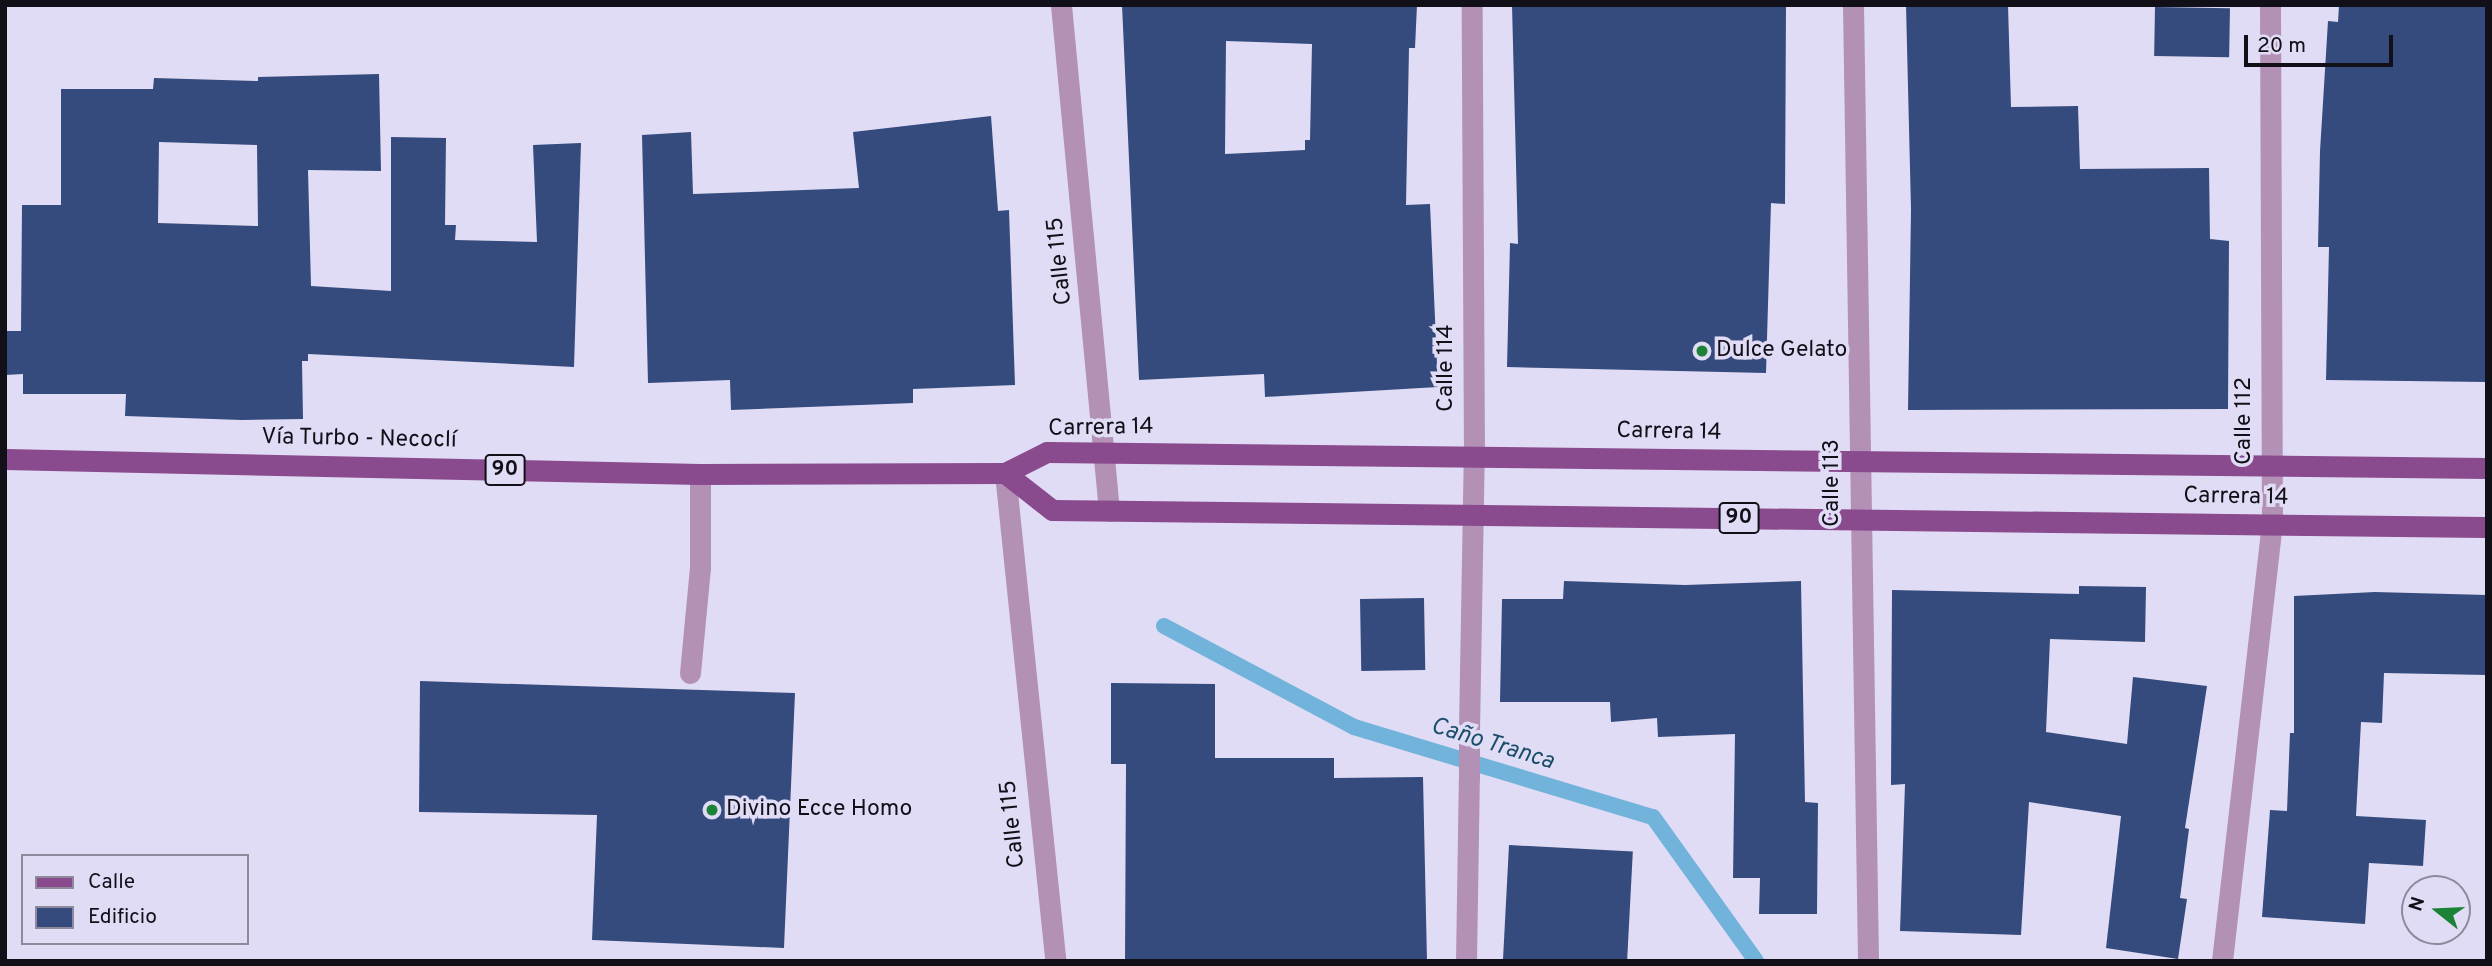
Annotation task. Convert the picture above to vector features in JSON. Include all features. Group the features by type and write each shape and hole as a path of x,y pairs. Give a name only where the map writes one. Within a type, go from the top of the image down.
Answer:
{"main road":[{"name":"Carrera 14","path":"2487,468 1047,452 1005,473 1052,510 2487,527"},
{"name":"Vía Turbo - Necoclí","path":"5,459 700,474 1005,473"}],"street":[{"name":"Calle 115","path":"1061,5 1107,453 1110,511"},
{"name":"Calle 114","path":"1466,961 1474,457 1472,5"},
{"name":"Calle 113","path":"1853,5 1868,951"},
{"name":"Calle 112","path":"2222,961 2272,525 2270,5"},
{"name":"Calle 115","path":"1005,473 1055,961"},
{"path":"690,673 700,567 700,474"}],"building":[{"path":"1122,5 1417,5 1415,48 1409,48 1406,205 1430,204 1438,387 1265,397 1264,374 1139,380","holes":["1226,41 1312,44 1310,140 1305,140 1305,150 1225,154"]},
{"path":"1512,5 1786,5 1785,204 1771,203 1766,373 1507,367 1510,243 1518,244"},
{"path":"1906,5 2008,5 2011,107 2078,106 2080,169 2209,168 2210,239 2229,241 2228,409 1908,410 1911,210"},
{"path":"2339,5 2487,5 2487,382 2326,380 2329,247 2318,247 2320,151 2328,21 2338,22"},
{"path":"2155,7 2230,8 2229,57 2154,56"},
{"path":"379,74 381,171 308,170 311,286 391,291 391,137 446,138 445,225 456,225 455,240 537,242 533,145 581,143 574,367 308,354 308,361 302,361 303,419 125,416 126,394 23,394 23,374 5,375 5,331 21,331 22,205 61,205 61,89 153,89 154,78 258,81 258,77","holes":["159,142 257,145 258,226 158,223"]},
{"path":"991,116 998,211 1009,210 1015,385 913,389 913,403 731,410 730,380 648,383 642,135 691,132 693,194 859,188 853,132"},
{"path":"1564,581 1685,585 1801,581 1805,802 1818,803 1817,914 1759,914 1760,878 1733,878 1735,734 1658,737 1657,718 1611,722 1610,702 1500,702 1502,599 1563,599"},
{"path":"2079,586 2146,587 2145,642 2050,639 2046,732 2127,744 2133,677 2207,686 2185,828 2189,829 2180,898 2187,899 2178,959 2106,948 2121,816 2029,802 2021,935 1900,931 1905,784 1891,785 1892,590 2079,594"},
{"path":"2375,592 2487,595 2487,675 2384,673 2382,723 2361,722 2356,816 2426,820 2423,866 2369,863 2365,924 2262,917 2270,810 2287,811 2290,733 2294,733 2294,596"},
{"path":"1424,598 1425,670 1361,671 1360,599"},
{"path":"420,681 795,693 784,948 592,940 597,815 419,812"},
{"path":"1111,683 1215,684 1215,758 1334,758 1334,778 1423,777 1427,961 1125,961 1126,764 1111,764"},
{"path":"1509,845 1633,851 1627,961 1503,961"}],"waterway":[{"name":"Caño Tranca","path":"1164,626 1354,727 1653,817 1756,961"}],"place":[{"name":"Dulce Gelato","path":"1702,351"},
{"name":"Divino Ecce Homo","path":"712,810"}]}
